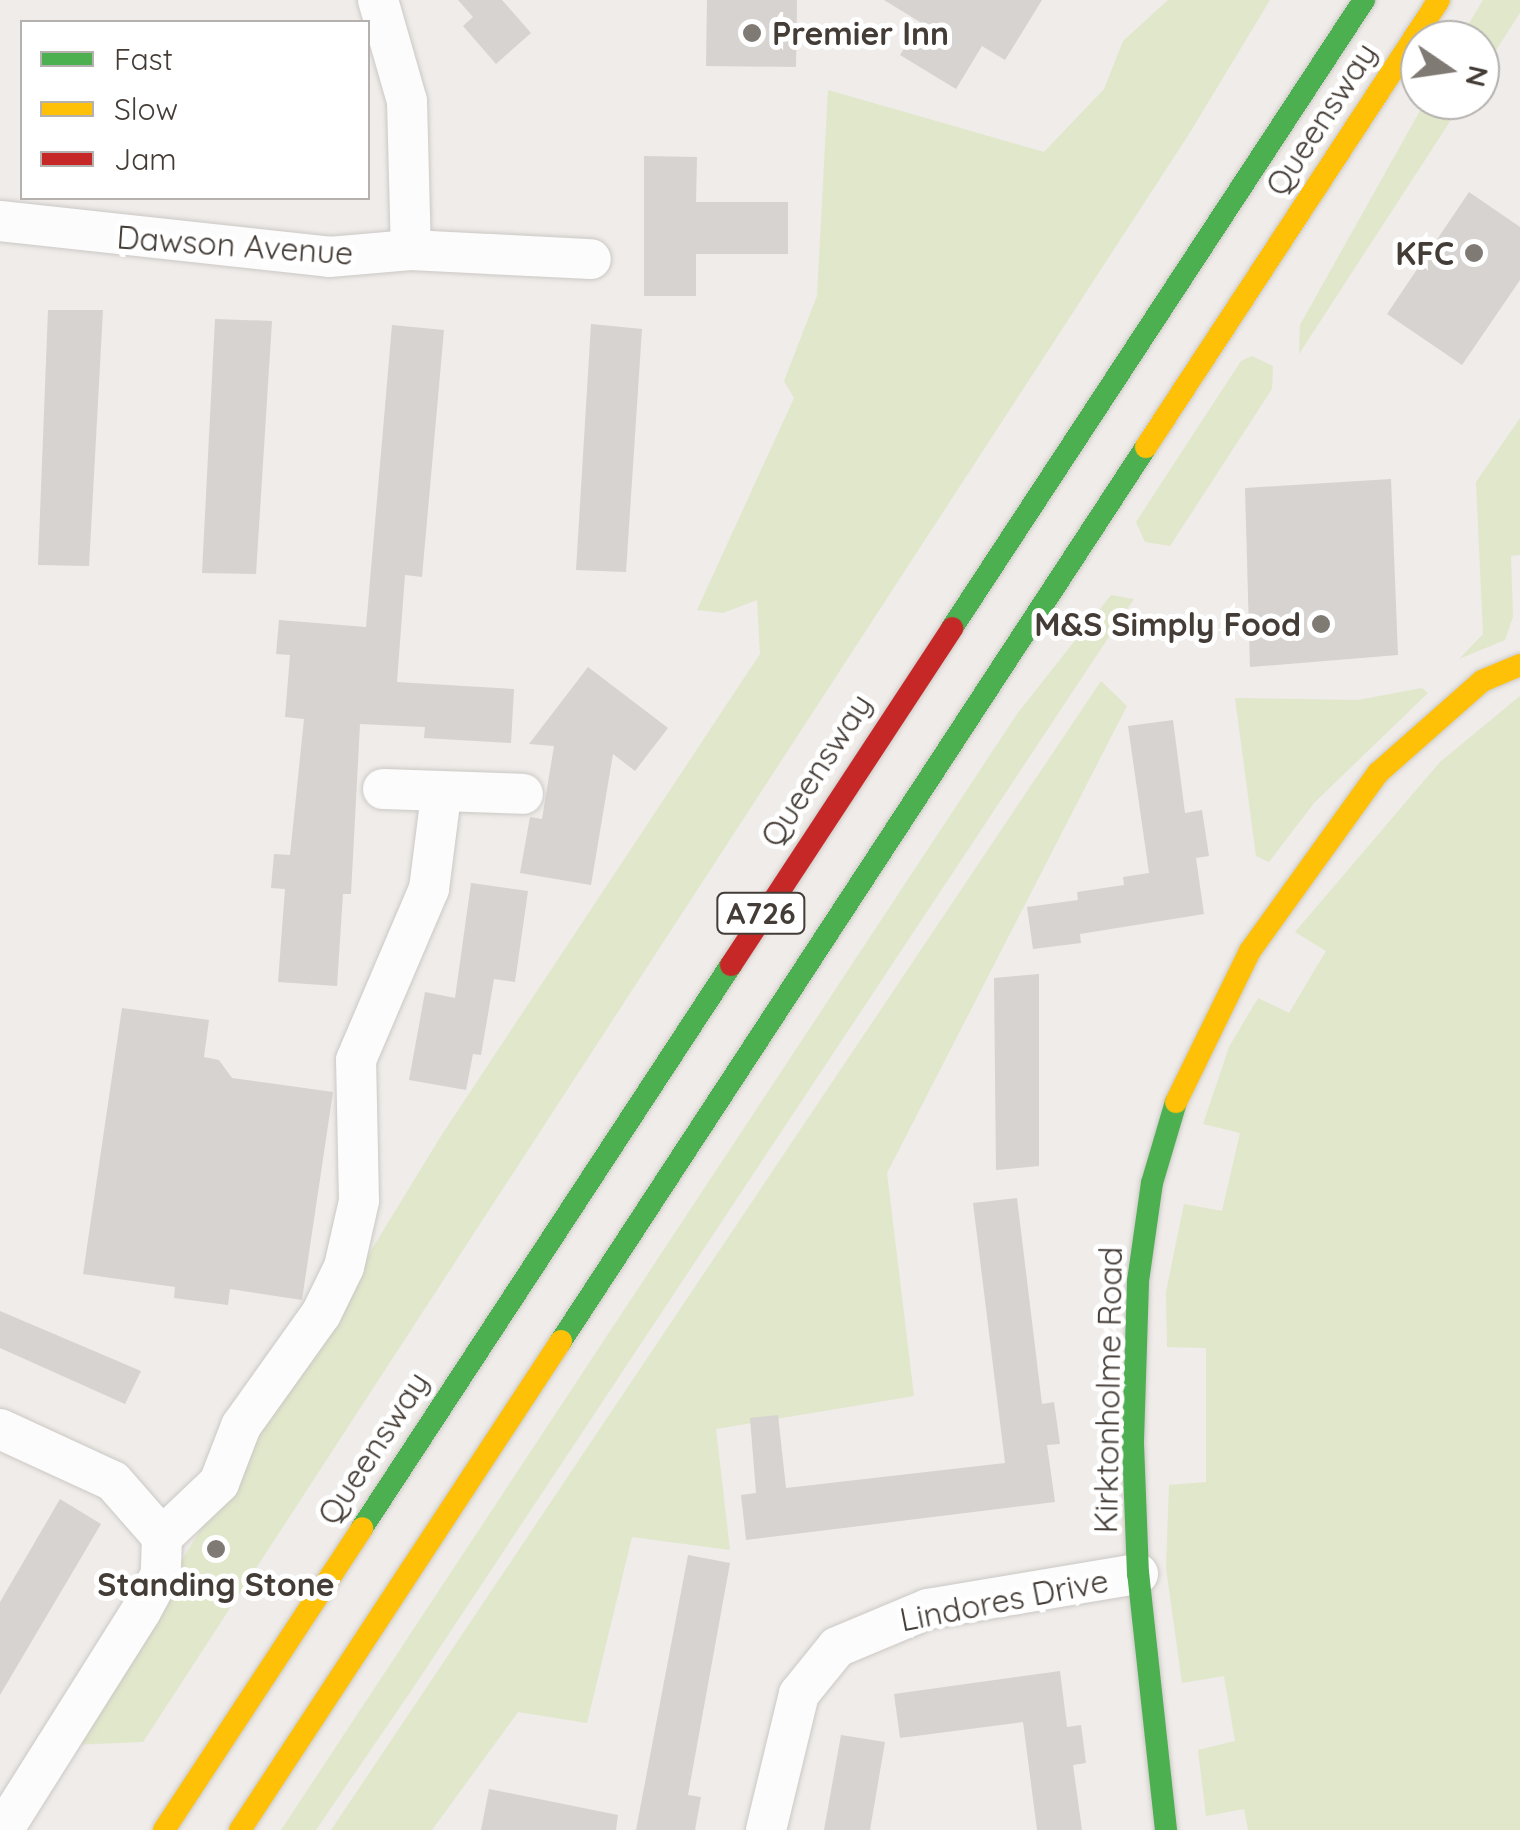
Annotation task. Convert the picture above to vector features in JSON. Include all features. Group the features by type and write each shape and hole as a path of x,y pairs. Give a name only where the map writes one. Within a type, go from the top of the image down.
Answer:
{"main road":[{"name":"Queensway","path":"164,1830 1364,0"},
{"name":"Queensway","path":"240,1830 1439,0"},
{"name":"Kirktonholme Road","path":"1166,1830 1138,1574 1138,1281 1152,1183 1175,1102 1250,951 1378,774 1482,681 1520,665"}],"street":[{"path":"378,0 407,101 411,250"},
{"name":"Dawson Avenue","path":"0,221 329,257 411,250 591,259"},
{"path":"383,788 442,794 523,794"},
{"path":"162,1537 219,1483 241,1426 321,1314 344,1267 359,1201 356,1060 429,889 442,794"},
{"path":"0,1429 113,1480 162,1537 161,1574 141,1612 3,1830"},
{"name":"Lindores Drive","path":"766,1830 799,1694 837,1646 928,1609 1138,1574"}],"green space":[{"path":"1168,0 1270,0 1189,134 143,1742 69,1745 441,1136 760,654 757,600 723,613 697,610 794,398 784,381 817,296 828,90 1044,152 1104,89 1123,41"},
{"path":"1483,0 1520,0 1520,13 1500,44 1500,20 1471,20"},
{"path":"1415,120 1451,120 1299,354 1300,325"},
{"path":"1252,356 1273,366 1272,389 1170,546 1145,542 1136,522 1241,361"},
{"path":"1520,418 1520,555 1511,556 1513,617 1505,640 1459,659 1483,634 1476,482"},
{"path":"1111,595 1134,599 413,1688 316,1830 281,1830 1017,714"},
{"path":"1101,681 1127,706 887,1173 914,1396 716,1429 730,1550 632,1537 587,1723 518,1712 432,1830 331,1830"},
{"path":"1422,688 1428,693 1314,803 1269,862 1256,856 1235,698 1358,700"},
{"path":"1520,696 1520,1830 1248,1830 1244,1809 1206,1816 1198,1750 1235,1741 1224,1676 1182,1683 1166,1568 1169,1485 1206,1482 1206,1348 1167,1347 1166,1292 1184,1204 1222,1211 1240,1133 1203,1124 1229,1047 1258,998 1289,1013 1326,951 1295,932 1440,762"}],"building":[{"path":"458,0 502,0 531,33 496,64 463,26 473,17"},
{"name":"Premier Inn","path":"707,0 797,0 796,67 706,66"},
{"path":"884,0 1042,0 1005,60 982,46 956,89 900,55 920,22"},
{"path":"644,156 697,157 696,202 788,202 788,254 696,254 696,296 644,296"},
{"name":"KFC","path":"1469,192 1520,227 1520,280 1462,365 1387,314"},
{"path":"48,310 103,310 89,566 38,565"},
{"path":"215,319 272,321 256,574 202,573"},
{"path":"591,324 642,329 626,572 576,570"},
{"path":"392,325 444,330 422,577 405,575 397,682 514,689 511,743 424,738 425,727 360,724 351,894 343,894 337,986 278,982 285,889 271,888 274,854 290,855 304,719 285,717 290,655 276,654 279,620 366,627"},
{"path":"1391,479 1398,655 1250,667 1245,488"},
{"path":"588,667 668,728 635,771 613,754 591,885 520,873 530,817 542,819 554,746 529,744"},
{"path":"1173,720 1185,813 1202,810 1209,856 1196,858 1204,914 1080,934 1081,943 1033,949 1027,907 1078,900 1077,892 1124,885 1123,877 1149,873 1128,726"},
{"path":"471,883 528,891 515,982 494,979 481,1055 473,1054 466,1090 409,1080 425,992 455,998"},
{"path":"1039,974 1039,1166 996,1170 994,978"},
{"path":"122,1008 209,1020 204,1057 219,1060 232,1078 333,1092 302,1300 230,1289 228,1305 174,1298 175,1287 83,1274"},
{"path":"1017,1198 1042,1404 1054,1402 1060,1444 1047,1445 1055,1502 746,1540 741,1495 756,1493 750,1418 778,1415 786,1488 1005,1463 973,1203"},
{"path":"0,1311 141,1371 125,1404 0,1348"},
{"path":"60,1499 101,1524 0,1695 0,1602"},
{"path":"688,1555 730,1563 688,1795 701,1797 695,1830 636,1830"},
{"path":"1060,1671 1067,1727 1081,1725 1086,1763 1073,1765 1082,1830 1037,1830 1023,1722 900,1738 894,1694"},
{"path":"841,1735 885,1742 870,1830 824,1830"},
{"path":"489,1789 618,1815 616,1830 481,1830"}],"traffic: fast":[{"path":"952,628 1364,0"},
{"path":"561,1341 1146,447"},
{"path":"362,1528 731,965"},
{"path":"1166,1830 1138,1574 1133,1441 1138,1281 1152,1183 1176,1102"}],"traffic: slow":[{"path":"1146,447 1439,0"},
{"path":"1176,1102 1250,951 1378,773 1482,681 1520,665"},
{"path":"240,1830 561,1341"},
{"path":"164,1830 362,1528"}],"traffic: jam":[{"path":"731,965 952,628"}],"place":[{"name":"Premier Inn","path":"752,33"},
{"name":"KFC","path":"1474,253"},
{"name":"M&S Simply Food","path":"1321,624"},
{"name":"Standing Stone","path":"216,1549"}]}
